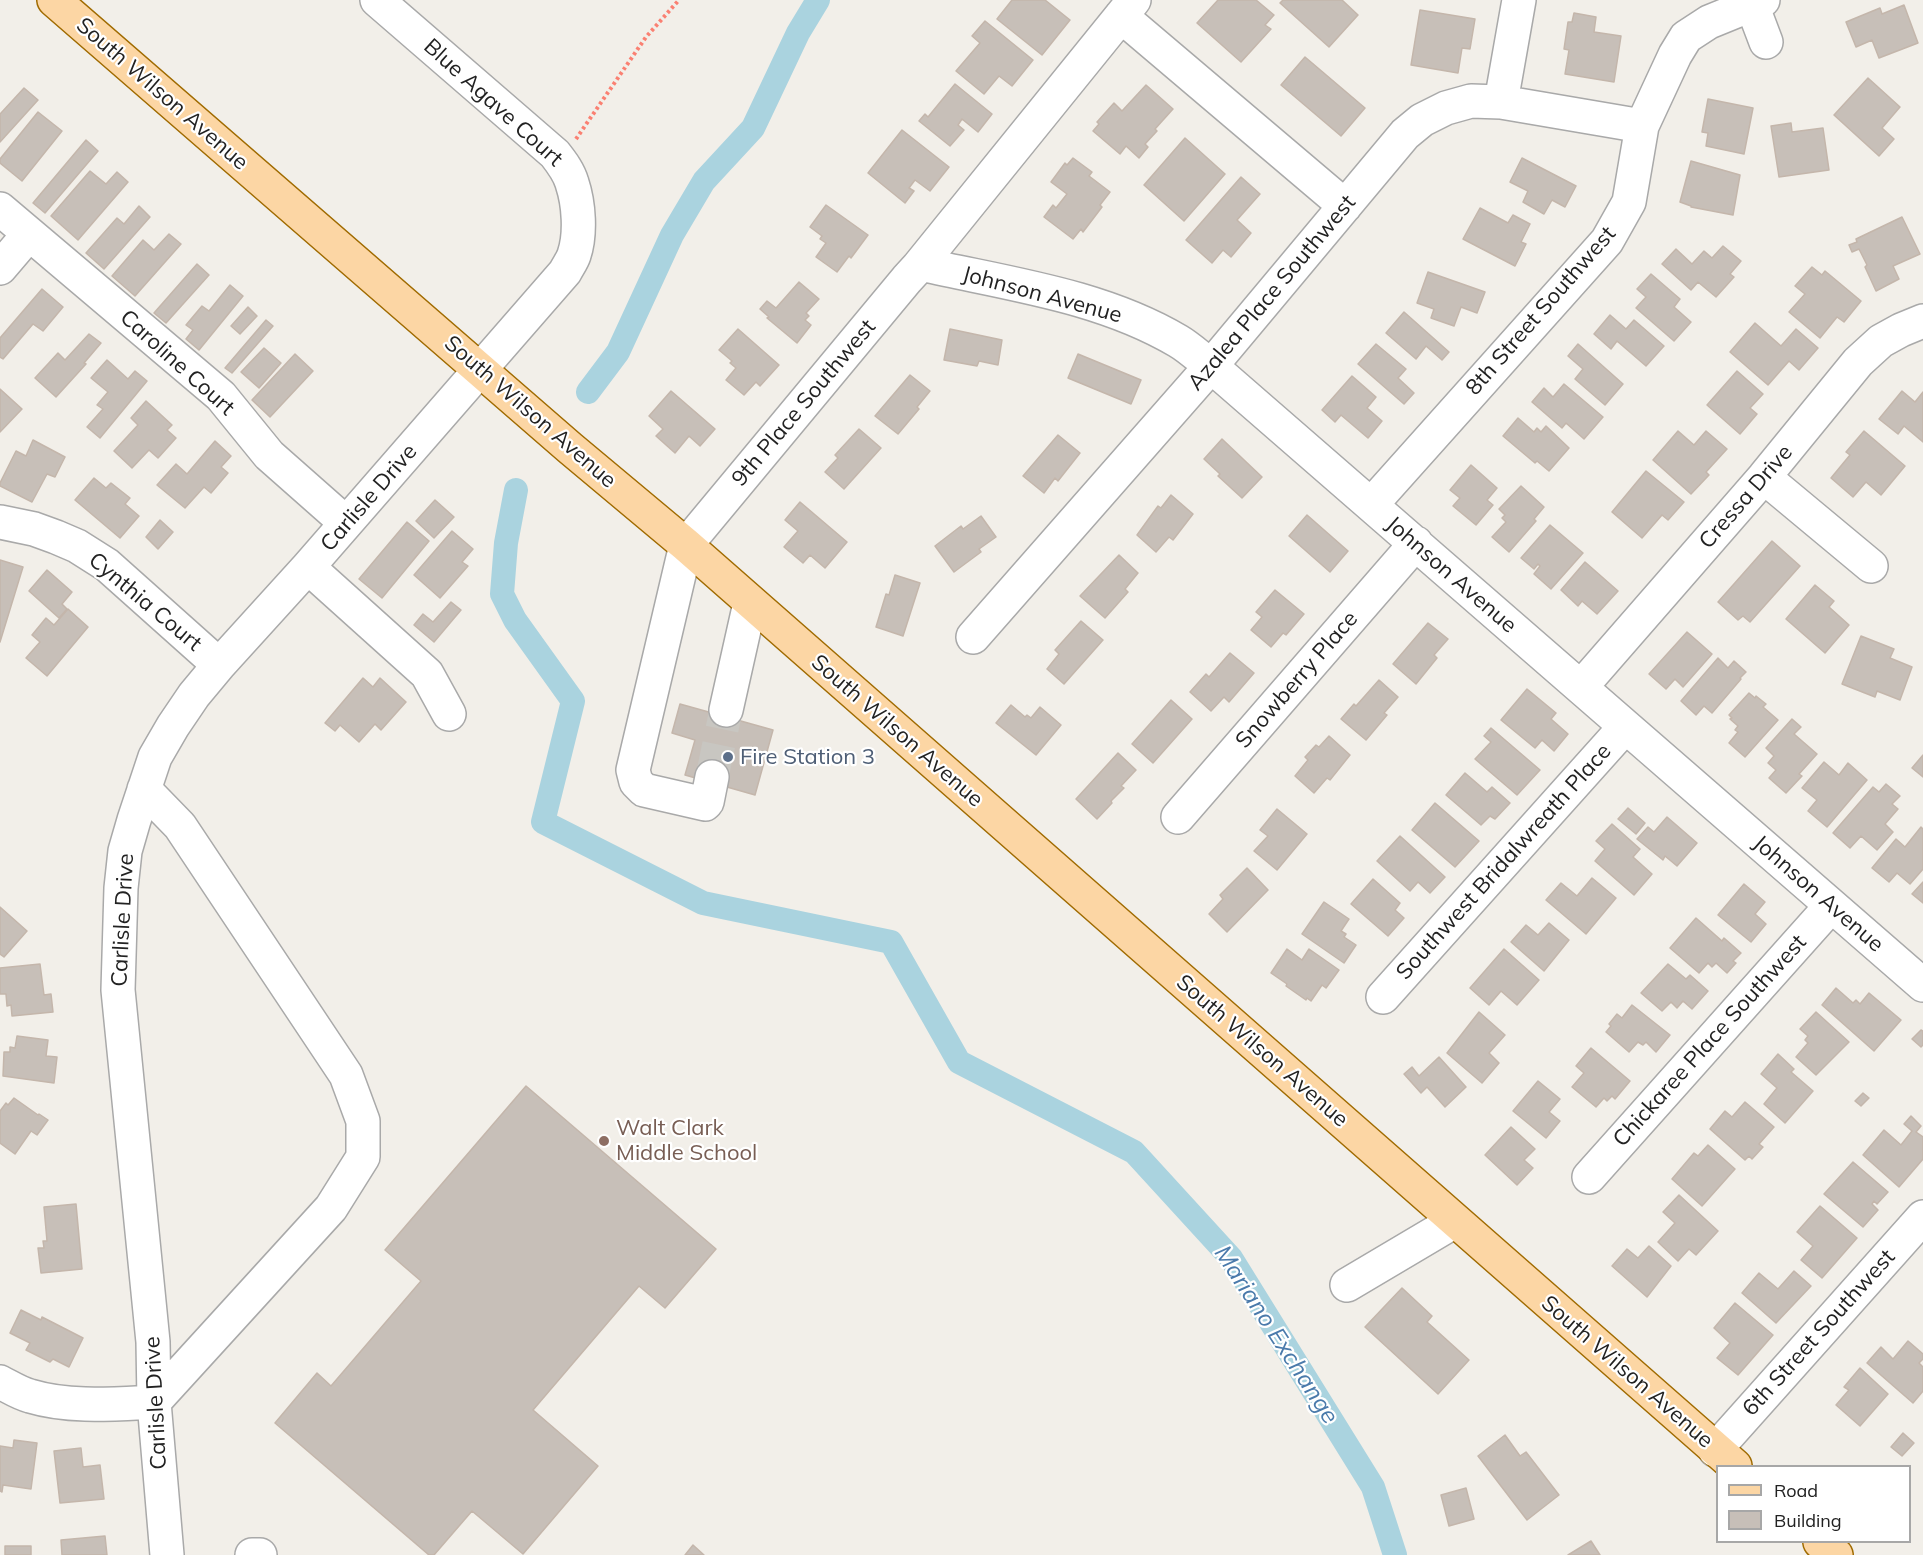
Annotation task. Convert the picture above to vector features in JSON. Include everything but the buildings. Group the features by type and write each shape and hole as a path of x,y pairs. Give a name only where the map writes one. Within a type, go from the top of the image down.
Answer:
{"main road":[{"name":"South Wilson Avenue","path":"54,0 570,448 686,545 1725,1458"},
{"path":"1821,1543 1836,1555"}],"street":[{"name":"Blue Agave Court","path":"377,0 540,141 561,162 572,183 578,213 574,255 565,272 480,369"},
{"path":"1501,102 1518,0"},
{"path":"1757,2 1766,42"},
{"name":"8th Street Southwest","path":"1371,505 1607,241 1629,202 1642,126 1660,84 1686,36 1709,22 1757,2"},
{"path":"1128,8 1345,206"},
{"name":"9th Place Southwest","path":"686,545 921,266 1128,8"},
{"name":"Azalea Place Southwest","path":"973,637 1210,366 1405,134 1422,120 1446,108 1471,101 1501,102 1642,126"},
{"name":"Caroline Court","path":"0,209 221,396 269,455 346,523"},
{"path":"0,268 29,234"},
{"name":"Johnson Avenue","path":"921,266 1044,291 1103,307 1139,321 1179,342 1416,543 1923,985"},
{"name":"Cressa Drive","path":"1581,687 1764,477 1858,363 1881,341 1923,321"},
{"name":"Carlisle Drive","path":"167,1555 154,1402 153,1342 118,990 121,888 125,850 155,757 194,695 480,369"},
{"path":"1764,477 1871,566"},
{"name":"Cynthia Court","path":"0,522 34,529 56,537 77,546 107,565 219,665"},
{"name":"Snowberry Place","path":"1178,817 1416,543"},
{"path":"686,545 633,770 636,782 644,790 705,804 712,777"},
{"path":"308,567 427,674 449,714"},
{"path":"726,710 750,603"},
{"name":"Southwest Bridalwreath Place","path":"1383,997 1625,727"},
{"path":"0,1382 29,1396 55,1401 86,1404 154,1402 331,1208 363,1157 363,1121 346,1075 180,826 144,789"},
{"name":"Chickaree Place Southwest","path":"1589,1177 1831,906"},
{"name":"6th Street Southwest","path":"1725,1458 1923,1217"},
{"path":"1347,1286 1455,1221"},
{"path":"252,1555 260,1555"}],"path":[{"path":"561,162 646,37 679,0"}],"waterway":[{"name":"Mariano Exchange","path":"588,392 618,352 672,235 704,181 753,128 798,33 818,0"},
{"name":"Mariano Exchange","path":"516,490 506,543 502,594 515,620 573,701 543,822 703,903 891,942 959,1062 1134,1152 1231,1258 1373,1487 1395,1555"}],"tunnel":[{"path":"712,777 726,710"}],"place":[{"name":"Fire Station 3","path":"728,757"},
{"name":"Walt Clark Middle School","path":"604,1141"}]}
